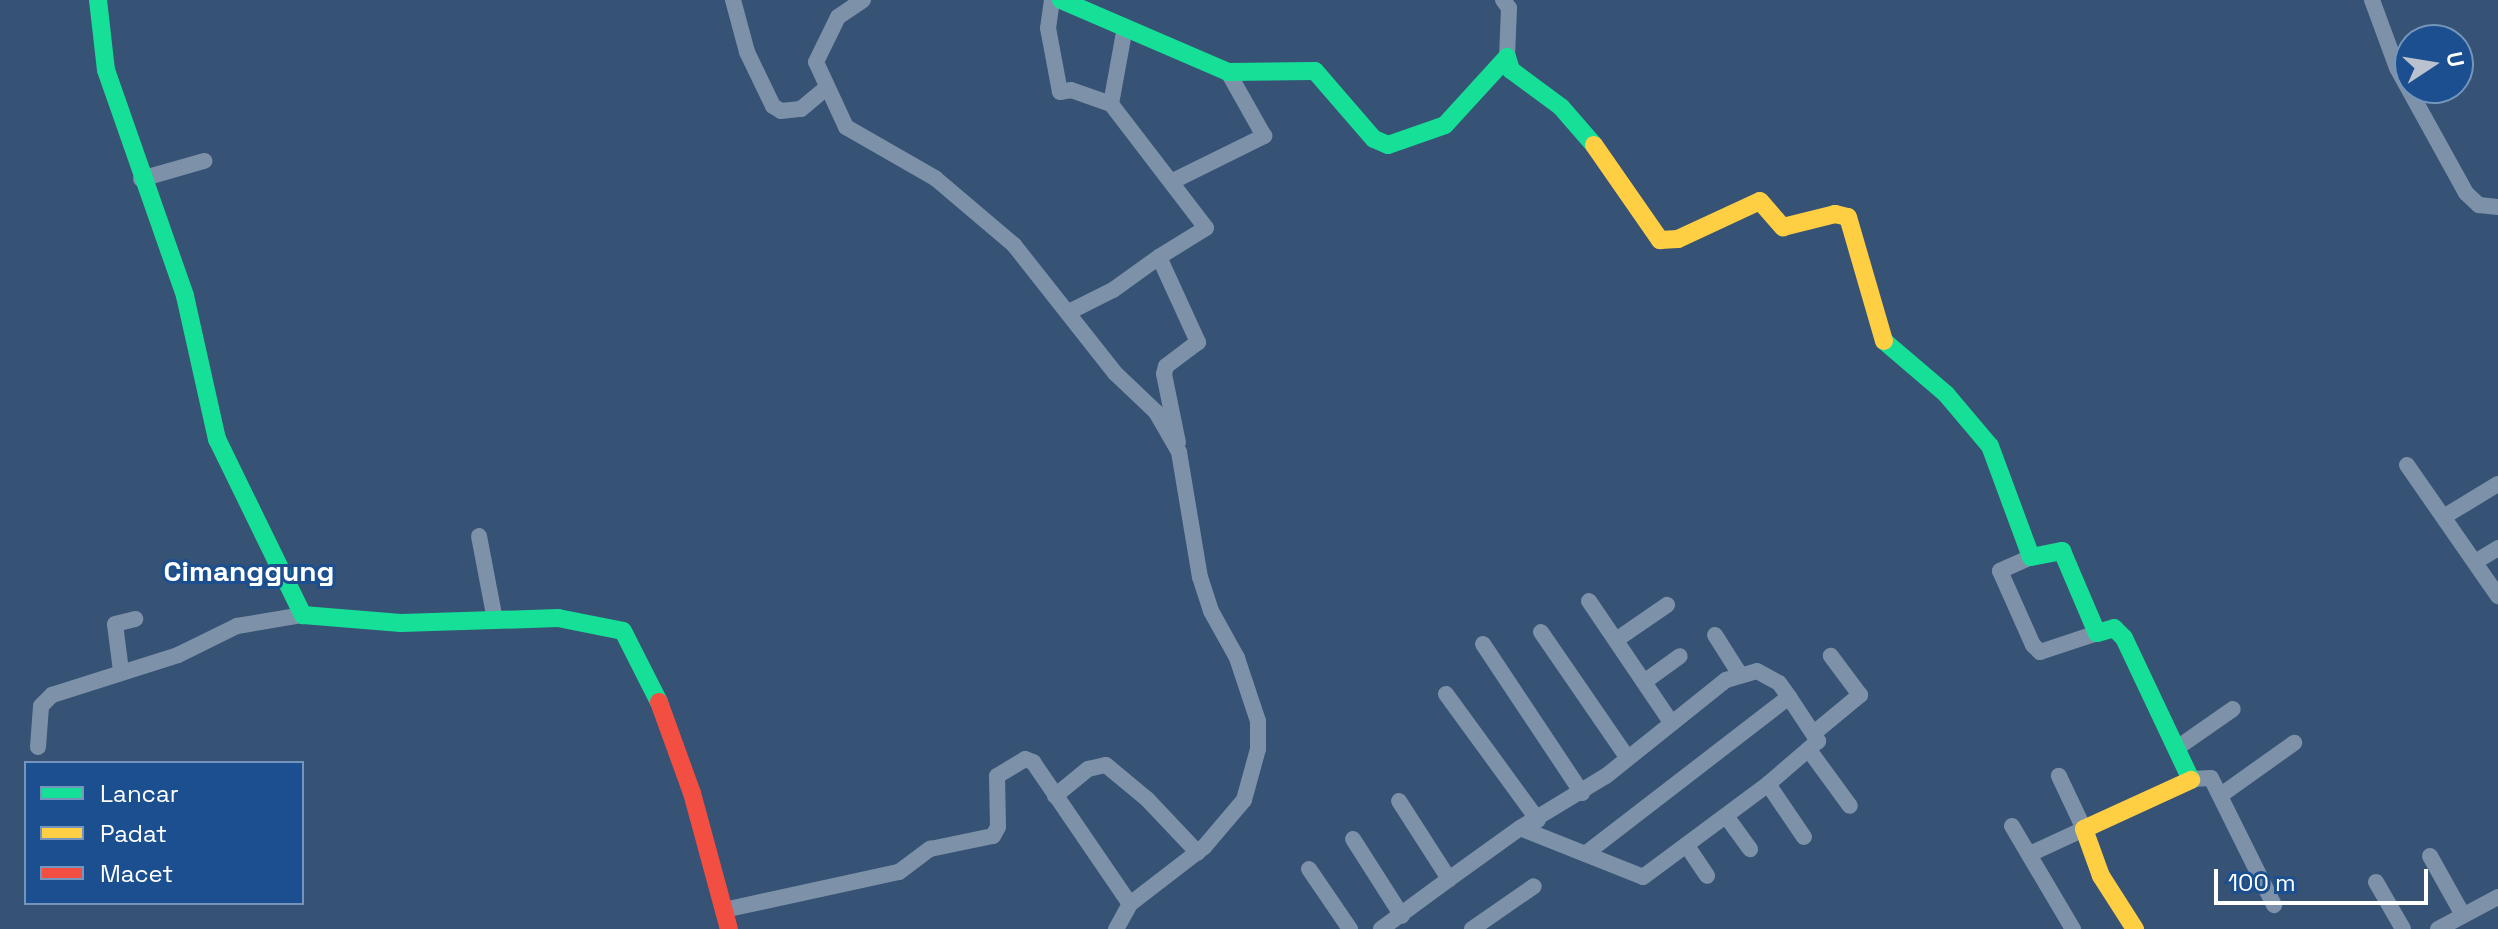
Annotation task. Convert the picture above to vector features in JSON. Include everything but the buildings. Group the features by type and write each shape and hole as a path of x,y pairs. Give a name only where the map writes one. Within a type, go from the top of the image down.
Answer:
{"street":[{"path":"98,0 106,70 141,179 185,296 217,439 303,615"},
{"path":"733,0 747,52 773,106 781,111 801,109 826,88"},
{"path":"863,0 840,8 816,62 846,127 935,178 1014,245 1071,311 1115,373 1156,412 1179,452"},
{"path":"1052,0 1048,28 1060,92 1071,90 1111,104 1206,228 1113,290 1071,311"},
{"path":"1061,0 1228,72 1315,71 1374,139 1395,145 1445,125 1507,57"},
{"path":"1503,0 1509,8 1507,57 1511,70 1561,107 1612,166 1660,240 1678,239 1760,201 1783,227 1835,214 1848,217 1882,339 1946,394 1990,446 2031,557"},
{"path":"2372,0 2397,68 2466,193 2479,205 2498,207"},
{"path":"1111,104 1125,27"},
{"path":"1173,181 1264,136 1228,72"},
{"path":"141,179 204,161"},
{"path":"1116,929 1130,904 1198,853 1244,800 1258,749 1258,721 1237,658 1211,611 1200,577 1164,374 1166,366 1198,342 1159,257"},
{"path":"2407,465 2498,596"},
{"path":"2445,516 2498,484"},
{"path":"479,536 495,620"},
{"path":"2475,562 2498,548"},
{"path":"2097,633 2062,551 2008,563 2000,571 2033,645 2040,652 2114,628 2124,638 2192,779"},
{"path":"1589,601 1671,722"},
{"path":"1616,640 1667,605"},
{"path":"38,747 45,699 121,671 178,655 237,626 303,615 401,623 558,618 617,628 631,637 692,793 729,929"},
{"path":"121,671 115,624 135,619"},
{"path":"1541,632 1627,757"},
{"path":"1715,635 1739,673"},
{"path":"1483,644 1582,793"},
{"path":"1644,682 1680,656"},
{"path":"1520,828 1643,877 1768,784 1860,695 1831,656"},
{"path":"1381,929 1520,828 1582,793 1739,673 1757,671 1770,676 1789,697 1850,806"},
{"path":"1446,694 1538,820"},
{"path":"1585,854 1789,697"},
{"path":"2177,748 2233,709"},
{"path":"2221,795 2294,743"},
{"path":"724,910 899,872 930,849 993,836 998,827 997,776 1021,759 1033,762 1130,904"},
{"path":"1055,796 1088,769 1106,765 1147,799 1198,853"},
{"path":"2059,776 2084,829 2101,876 2135,929"},
{"path":"2030,854 2192,779 2211,778 2274,905"},
{"path":"1768,784 1804,837"},
{"path":"1399,801 1449,879"},
{"path":"1726,816 1750,849"},
{"path":"2012,826 2073,929"},
{"path":"1353,839 1402,916"},
{"path":"1687,846 1707,876"},
{"path":"2430,856 2463,915"},
{"path":"1309,869 1350,929"},
{"path":"2376,882 2403,929"},
{"path":"1472,929 1534,886"},
{"path":"2438,929 2498,897"}],"traffic: fast":[{"path":"98,0 106,70 185,296 217,439 303,615 401,623 558,618 623,631 659,702"},
{"path":"1061,0 1228,72 1315,71 1374,139 1388,145 1445,125 1507,57 1511,70 1561,107 1594,145"},
{"path":"1884,341 1946,394 1990,446 2031,557 2062,551 2097,633 2114,628 2124,638 2191,780"}],"traffic: slow":[{"path":"1594,145 1660,240 1678,239 1760,201 1783,227 1835,214 1848,217 1884,341"},
{"path":"2135,929 2101,876 2084,829 2191,780"}],"traffic: jam":[{"path":"659,702 692,793 729,929"}],"district":[{"name":"Cimanggung","path":"249,571"}]}
